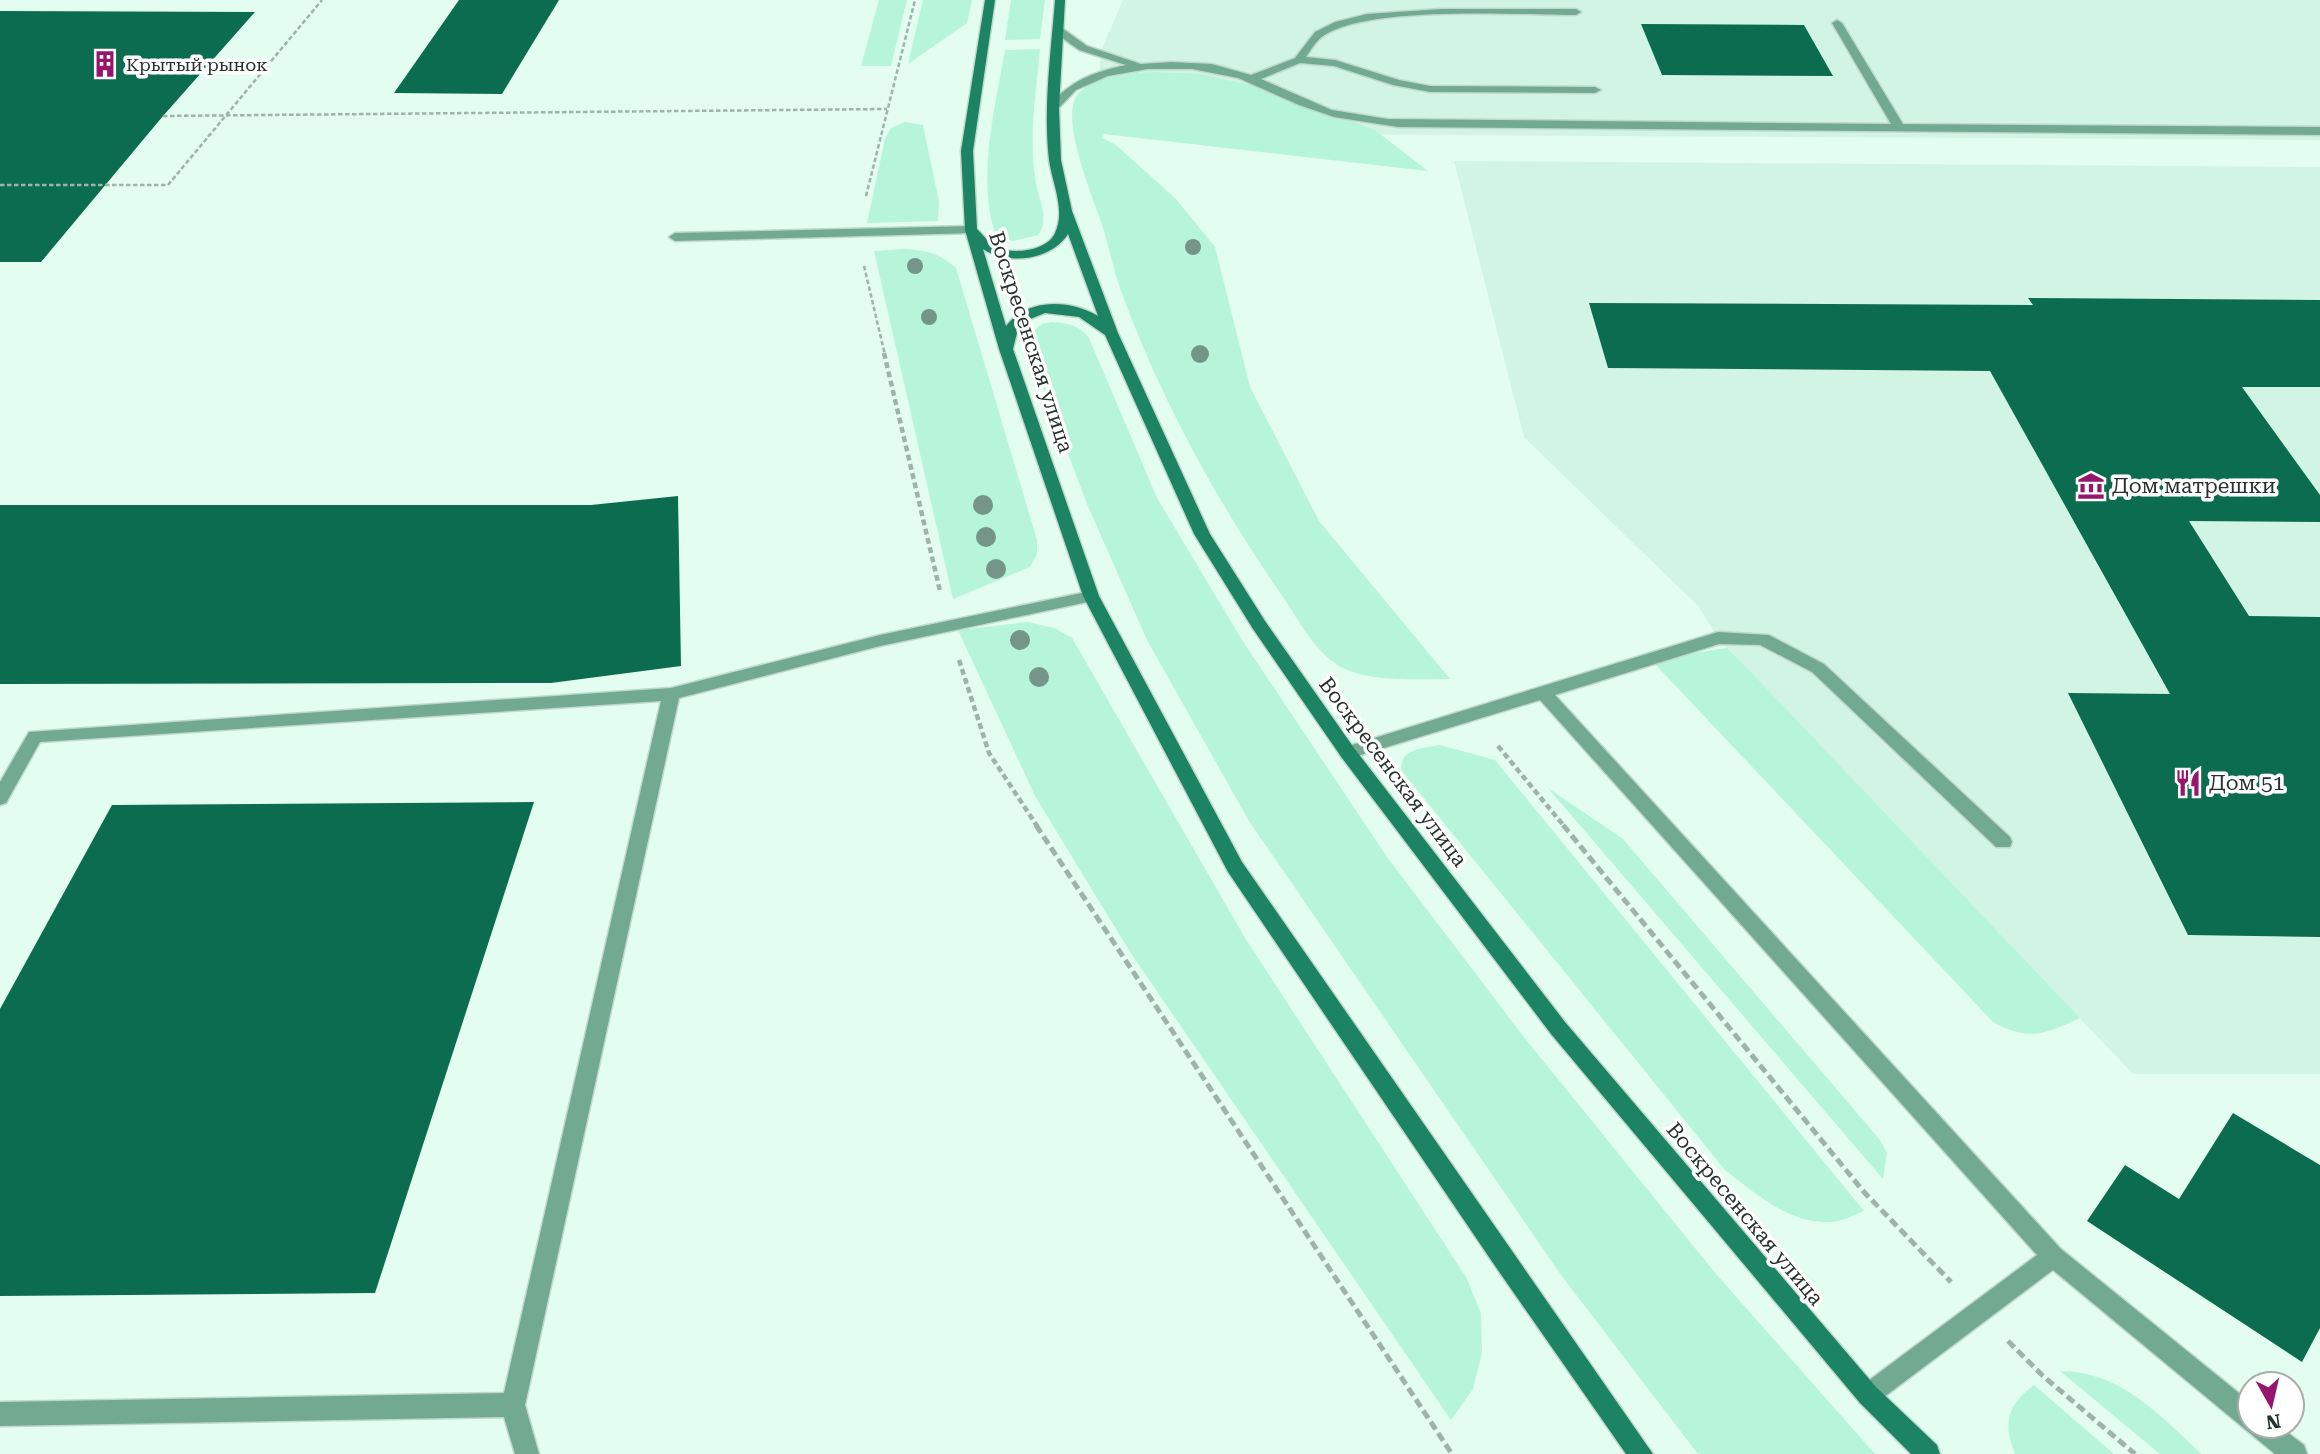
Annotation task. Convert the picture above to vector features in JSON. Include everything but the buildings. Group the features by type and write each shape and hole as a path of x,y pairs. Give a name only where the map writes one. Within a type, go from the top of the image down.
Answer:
{"main road":[{"name":"Воскресенская улица","path":"990,0 967,151 971,229 1006,349 1091,596 1235,867 1493,1245 1641,1454"},
{"name":"Воскресенская улица","path":"1060,0 1054,108 1055,160 1066,211 1111,333 1202,534 1259,625 1349,753 1558,1028 1868,1395 1928,1454"},
{"path":"971,229 996,251 1033,251 1050,246 1062,234 1066,211"},
{"path":"1006,349 1013,325 1026,314 1042,308 1062,308 1086,314 1111,333"}],"lane":[{"path":"1299,60 1320,34 1349,20 1382,14 1576,12"},
{"path":"1837,23 1899,128"},
{"path":"1058,30 1083,48 1143,67"},
{"path":"1251,79 1299,60 1335,63 1397,83 1430,89 1595,90"},
{"path":"1054,108 1071,88 1088,79 1143,67 1181,65 1227,71 1326,112 1373,122 2320,131"},
{"path":"675,237 971,229"},
{"path":"0,798 35,736 671,694 779,664 947,624 1091,596"},
{"path":"1349,753 1718,638 1763,639 1818,668 2003,842"},
{"path":"1545,693 2053,1256 2236,1406"},
{"path":"527,1454 513,1405 671,694"},
{"path":"1868,1395 2053,1256"},
{"path":"0,1414 513,1405"},
{"path":"2278,1440 2295,1454"}],"path":[{"path":"0,184 168,185 322,0"},
{"path":"915,0 857,232 947,624 989,753 1452,1454"},
{"path":"163,116 887,108"},
{"path":"1473,715 1864,1192 2043,1376 2135,1454"}],"shaded area":[{"path":"1123,0 2320,0 2320,140 1097,133 1101,51"},
{"path":"1454,161 2320,167 2320,1074 2133,1074 1718,638 1699,607 1524,437"}],"green space":[{"path":"879,0 907,0 891,66 861,66"},
{"path":"923,0 972,0 967,23 908,64"},
{"path":"1011,0 1045,0 1040,39 1005,40"},
{"path":"1040,49 1033,146 1035,178 1043,222 1038,235 1013,241 995,234 990,212 988,166 993,118 1005,50"},
{"path":"1154,72 1200,74 1250,85 1375,130 1428,171 1104,134 1102,138 1116,145 1176,199 1215,247 1250,387 1319,521 1450,679 1376,677 1348,670 1327,657 1306,632 1234,522 1172,409 1136,331 1121,291 1080,160 1072,124 1072,109 1082,90 1112,77"},
{"path":"905,122 923,125 939,202 938,221 867,223 885,139 891,128"},
{"path":"904,249 932,253 956,268 1037,540 1037,554 1030,567 953,599 874,251"},
{"path":"1051,322 1073,326 1089,338 1157,498 1242,640 1387,857 1523,1036 1716,1274 1875,1454 1698,1454 1561,1275 1249,821 1147,640 1087,504 1027,345 1028,335 1042,324"},
{"path":"1028,622 1054,628 1072,638 1245,938 1466,1277 1481,1313 1482,1353 1473,1389 1451,1420 1130,952 1035,796 958,630"},
{"path":"1727,648 2080,1018 2037,1034 2017,1032 1993,1022 1654,663 1664,658"},
{"path":"1440,745 1495,760 1864,1211 1838,1221 1807,1220 1777,1208 1725,1170 1401,770 1408,754"},
{"path":"1548,788 1623,839 1880,1140 1887,1153 1883,1179"},
{"path":"2060,1371 2082,1373 2121,1387 2155,1411 2202,1454 2160,1454"},
{"path":"2034,1385 2114,1454 2015,1454 2009,1433 2010,1415 2018,1400"}],"place":[{"name":"Крытый рынок","path":"105,64"},
{"name":"Дом матрешки","path":"2091,486"},
{"name":"Дом 51","path":"2188,783"}]}
